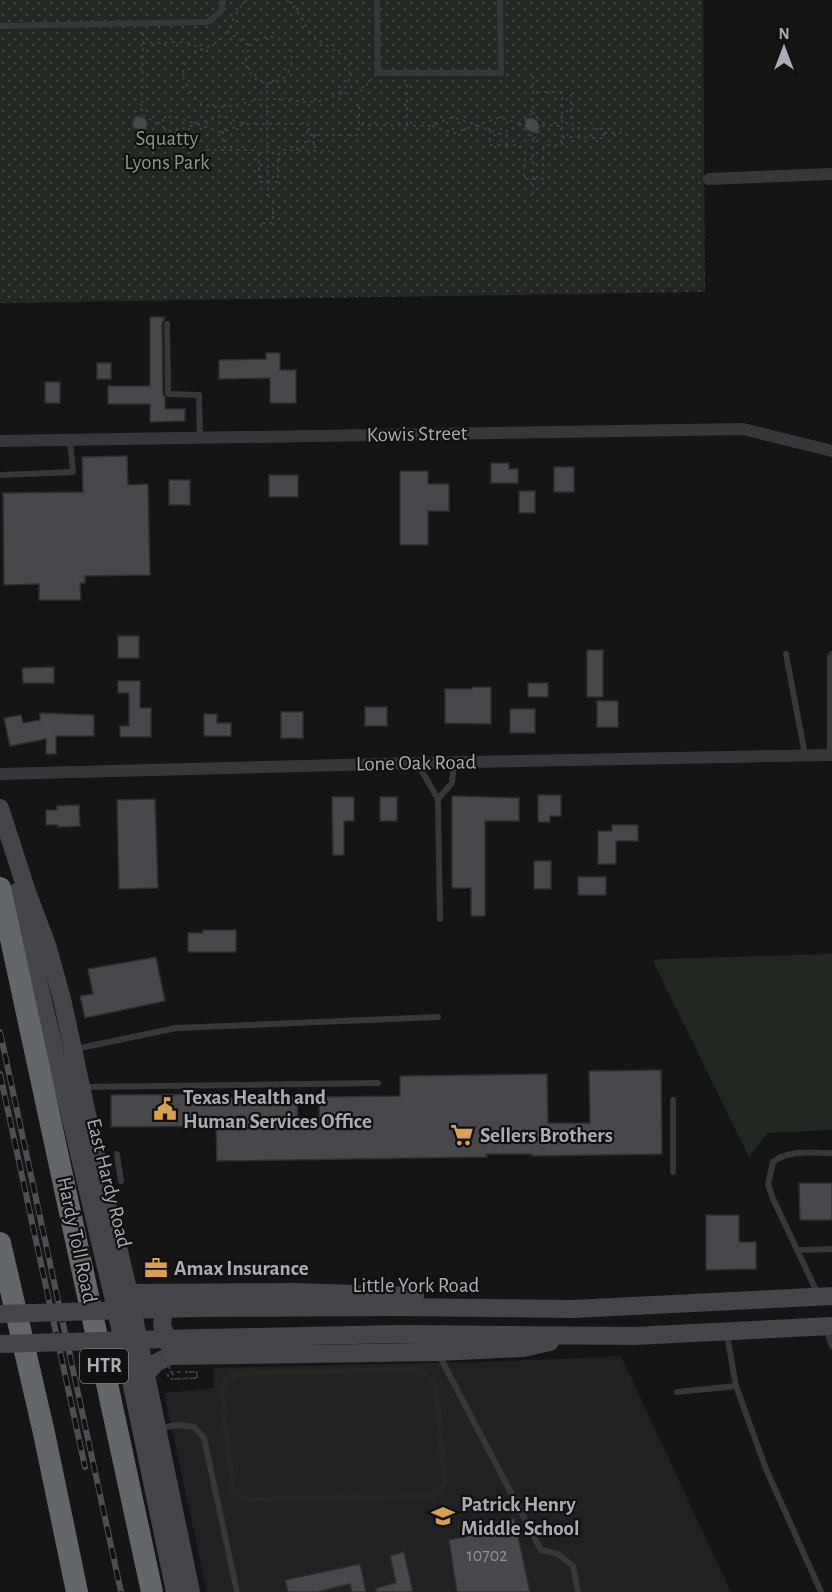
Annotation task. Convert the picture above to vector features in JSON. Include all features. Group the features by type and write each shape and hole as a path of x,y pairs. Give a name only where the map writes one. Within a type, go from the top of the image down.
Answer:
{"highway":[{"name":"Hardy Toll Road","path":"0,888 152,1592"},
{"path":"0,1243 77,1592"},
{"path":"57,1495 68,1592"}],"main road":[{"path":"0,808 47,945 62,999 80,1087 129,1293 191,1592"},
{"name":"East Hardy Road","path":"0,820 116,1310 175,1592"},
{"path":"176,1292 165,1300 162,1325 168,1345 186,1356"},
{"path":"129,1293 386,1294 573,1309"},
{"name":"Little York Road","path":"0,1314 195,1308 573,1309 826,1297"},
{"path":"605,1335 606,1308"},
{"path":"0,1344 401,1334 605,1335 828,1326"},
{"path":"146,1374 156,1363 169,1356 438,1352 523,1348 575,1335"}],"street":[{"path":"709,179 832,174"},
{"name":"Kowis Street","path":"0,441 743,429 832,452"},
{"name":"Lone Oak Road","path":"0,774 831,755"}],"lane":[{"path":"0,26 208,22 222,10 223,0"},
{"path":"377,0 378,73 501,73 500,0"},
{"path":"167,324 168,394 199,394 200,438"},
{"path":"0,475 73,472 70,440"},
{"path":"786,654 806,755"},
{"path":"831,755 830,656 832,654"},
{"path":"438,799 452,783 454,762"},
{"path":"417,763 438,799 440,919"},
{"path":"72,1049 176,1028 438,1017"},
{"path":"80,1087 378,1083"},
{"path":"673,1100 673,1172"},
{"path":"826,1297 798,1250 768,1184 773,1162 779,1157 793,1153 832,1153"},
{"path":"117,1154 121,1181"},
{"path":"798,1250 832,1250"},
{"path":"828,1326 832,1346"},
{"path":"726,1331 736,1386 766,1469 821,1592"},
{"path":"438,1352 541,1550 558,1554 573,1566 578,1592"},
{"path":"677,1392 736,1386"},
{"path":"158,1428 177,1425 194,1427 204,1438 237,1592"}],"path":[{"path":"247,0 238,7 221,40 185,62 182,73 184,80 195,99 204,105 212,107 267,99 312,102 337,94 359,93 378,73"},
{"path":"285,0 292,3 317,39 335,49 350,64 349,81 337,94"},
{"path":"227,31 251,46"},
{"path":"270,38 284,43 288,48 290,70 279,81 267,83 256,80 247,68 246,60 251,46 256,41 270,38"},
{"path":"202,50 187,42 142,43 142,115 172,132 221,116 245,124"},
{"path":"533,72 533,112 544,125 562,126"},
{"path":"407,73 407,125"},
{"path":"262,223 273,224 273,202 268,195 267,83"},
{"path":"490,130 490,145 519,146 525,150 524,179 543,179 543,150 548,146 562,145 562,92 533,92"},
{"path":"562,137 604,138 604,129 576,128 571,123 571,94"},
{"path":"155,124 172,116 223,131 245,124 308,124 307,135 358,135 359,103"},
{"path":"432,126 453,117 501,134 520,125 533,112"},
{"path":"358,125 432,126 454,134 501,117 520,125 533,138"},
{"path":"533,195 533,138 544,125"},
{"path":"223,131 226,150"},
{"path":"506,145 507,131"},
{"path":"604,133 621,133"},
{"path":"314,135 314,150"},
{"path":"297,150 297,142 314,142"},
{"path":"206,150 253,150 259,154 259,182 278,182 278,155 283,150 330,150"},
{"path":"169,1371 170,1372 197,1372 196,1378 168,1379 169,1371"},
{"path":"169,1371 197,1372 197,1378 174,1379 174,1376"}],"shaded area":[{"name":"Patrick Henry Middle School","path":"621,1356 731,1592 207,1592 164,1393 214,1388 213,1368 484,1362"}],"green space":[{"name":"Squatty Lyons Park","path":"0,0 703,0 705,292 0,303"},
{"path":"832,954 832,1130 768,1133 749,1157 653,961"},
{"path":"414,1367 426,1370 438,1384 448,1483 440,1495 431,1499 245,1502 237,1500 231,1493 219,1392 225,1376 240,1370","holes":["413,1373 427,1378 433,1386 442,1482 433,1492 246,1497 236,1491 224,1392 231,1379 241,1376"]}],"building":[{"path":"135,116 146,119 148,124 145,132 133,128"},
{"path":"527,118 534,118 538,122 540,127 537,134 526,130 524,126"},
{"path":"150,317 165,317 162,324 165,409 185,409 185,421 150,422 150,404 108,404 108,386 150,386"},
{"path":"266,353 280,353 280,370 296,370 296,403 270,403 270,378 219,379 219,360 266,359"},
{"path":"97,363 111,363 111,379 97,379"},
{"path":"45,382 60,382 60,403 45,403"},
{"path":"127,456 128,485 148,484 150,575 85,576 85,583 80,583 81,600 39,600 39,584 4,585 3,493 83,492 82,457"},
{"path":"491,463 509,463 509,469 518,469 518,483 491,483"},
{"path":"554,467 574,467 574,492 554,492"},
{"path":"400,471 428,471 428,484 449,484 449,511 428,511 428,545 400,545"},
{"path":"269,475 298,475 298,497 269,497"},
{"path":"169,480 190,480 190,505 169,505"},
{"path":"519,491 535,491 535,513 519,513"},
{"path":"118,636 139,636 139,658 118,658"},
{"path":"587,650 603,650 603,697 587,697"},
{"path":"54,667 54,683 23,683 22,668"},
{"path":"118,681 140,681 140,708 151,708 151,737 120,737 120,726 129,726 129,693 118,693"},
{"path":"528,683 548,683 548,697 528,697"},
{"path":"472,687 491,687 491,724 445,723 445,689 472,689"},
{"path":"597,701 618,701 618,727 597,727"},
{"path":"365,707 387,707 387,726 365,726"},
{"path":"510,709 535,709 535,733 510,733"},
{"path":"281,712 303,712 303,738 281,738"},
{"path":"40,713 94,715 94,736 56,736 56,754 46,754 46,739 10,746 4,718 21,715 23,723 40,720"},
{"path":"204,714 217,714 217,723 231,723 231,736 204,736"},
{"path":"538,795 561,795 561,816 550,816 550,822 538,822"},
{"path":"452,796 519,798 519,821 485,821 485,916 471,916 471,888 452,888"},
{"path":"332,797 354,797 354,821 344,821 344,855 333,855"},
{"path":"380,797 397,797 397,821 380,821"},
{"path":"155,799 158,888 119,889 117,800"},
{"path":"79,805 80,826 46,825 46,810 57,810 57,806"},
{"path":"612,825 638,825 638,841 616,841 616,864 598,864 598,831 612,831"},
{"path":"534,861 551,861 551,889 534,889"},
{"path":"578,877 606,877 606,895 578,895"},
{"path":"203,930 236,930 236,952 188,952 188,933 203,933"},
{"path":"156,957 165,1001 85,1018 80,996 93,994 88,969"},
{"path":"661,1070 662,1154 532,1156 532,1154 486,1154 487,1157 217,1161 216,1126 111,1127 111,1095 216,1094 216,1098 297,1097 298,1128 319,1127 319,1097 400,1096 400,1076 547,1074 548,1123 590,1123 589,1071"},
{"path":"799,1183 832,1183 832,1220 800,1220"},
{"path":"706,1215 739,1215 739,1242 756,1242 756,1269 706,1270"},
{"path":"514,1518 530,1592 457,1592 449,1540 506,1528 504,1520"},
{"path":"404,1552 413,1592 376,1592 376,1588 396,1583 390,1556"},
{"path":"360,1564 366,1592 352,1592 350,1584 317,1592 288,1592 285,1580"}],"railway":[{"path":"0,1032 121,1592"},
{"path":"0,1074 85,1467"}],"place":[{"name":"Texas Health and Human Services Office","path":"165,1109"},
{"name":"Sellers Brothers","path":"462,1135"},
{"name":"Amax Insurance","path":"156,1268"},
{"name":"Patrick Henry Middle School","path":"443,1516"}]}
